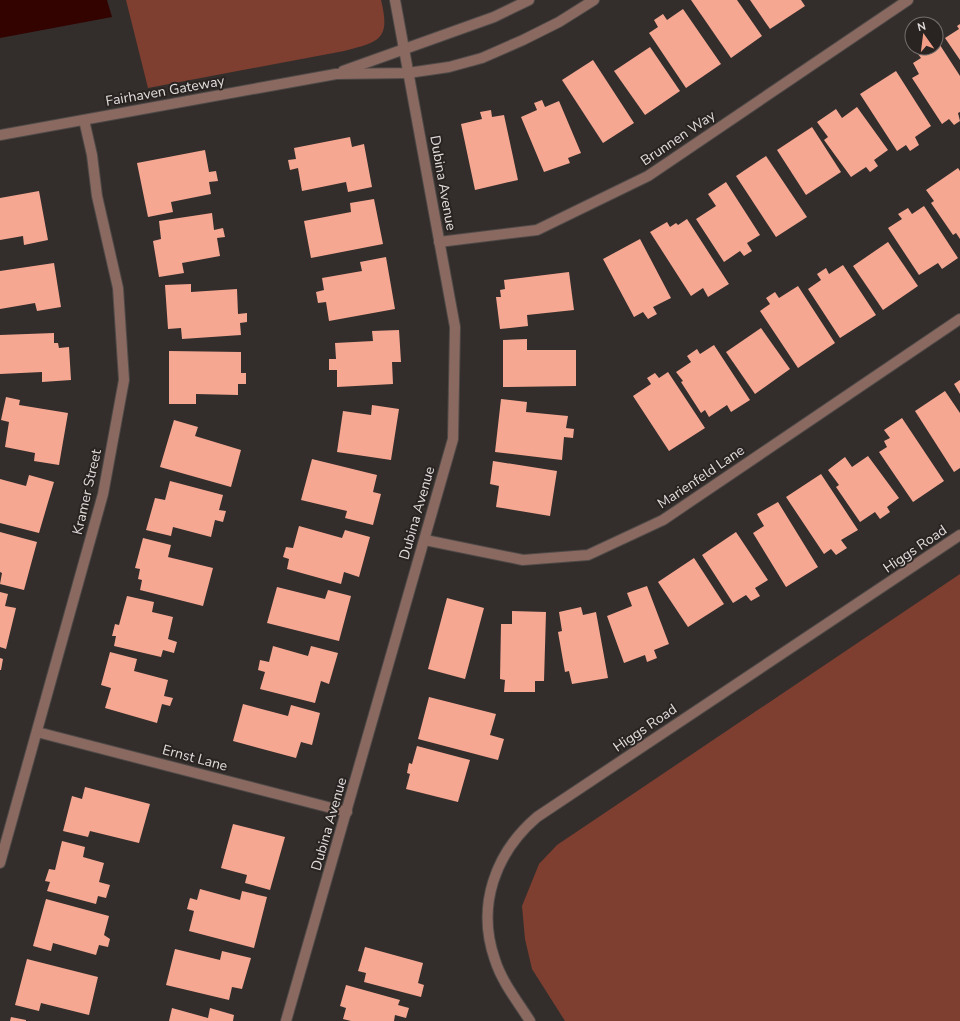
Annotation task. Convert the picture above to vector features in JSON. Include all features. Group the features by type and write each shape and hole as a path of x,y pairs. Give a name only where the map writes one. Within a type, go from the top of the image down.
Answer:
{"street":[{"name":"Dubina Avenue","path":"286,1021 453,439 454,326 394,0"},
{"name":"Fairhaven Gateway","path":"336,74 494,17 529,0"},
{"name":"Fairhaven Gateway","path":"0,135 336,74 408,73 449,67 482,58 559,22 594,0"},
{"name":"Brunnen Way","path":"439,242 537,230 648,176 908,0"},
{"name":"Kramer Street","path":"0,863 103,494 124,380 118,288 97,196 92,155 84,120"},
{"name":"Marienfeld Lane","path":"424,540 523,560 588,554 662,520 960,319"},
{"name":"Higgs Road","path":"530,1021 500,973 488,934 488,908 493,881 503,857 518,836 537,817 960,536"},
{"name":"Ernst Lane","path":"37,732 347,812"}],"shaded area":[{"path":"0,0 107,0 112,17 0,38"},
{"path":"126,0 381,0 384,13 384,24 383,31 379,37 366,45 356,48 148,88"},
{"path":"960,574 960,1021 565,1021 532,969 525,939 522,906 539,864 557,845"}],"building":[{"path":"691,0 737,0 762,36 731,58"},
{"path":"750,0 801,0 805,6 770,29"},
{"path":"683,9 721,64 686,88 649,33 658,27 654,20 663,14 667,20"},
{"path":"960,24 960,60 945,38 959,29 957,26"},
{"path":"650,47 680,91 645,115 614,71"},
{"path":"944,51 960,76 960,112 958,113 960,121 954,125 949,119 942,124 912,78 919,74 913,63 921,58 920,56 944,56"},
{"path":"593,60 634,123 603,143 562,80"},
{"path":"896,71 931,126 915,137 919,145 910,151 906,145 897,151 860,94"},
{"path":"542,100 545,107 559,101 581,153 568,158 570,163 544,172 521,117 537,110 534,103"},
{"path":"857,107 888,150 874,160 878,166 870,172 866,167 851,177 824,140 828,137 817,122 836,109 842,118"},
{"path":"491,110 492,117 504,115 518,180 475,190 461,124 482,119 480,112"},
{"path":"812,127 841,172 806,195 777,150"},
{"path":"350,137 352,147 364,144 372,187 348,192 346,182 302,191 298,168 290,170 288,160 296,159 294,148"},
{"path":"205,150 209,172 216,171 218,181 209,182 211,194 171,202 173,212 148,217 137,163"},
{"path":"766,156 807,217 776,237 736,176"},
{"path":"958,168 960,171 960,239 956,233 953,235 931,203 934,201 926,190"},
{"path":"726,182 760,235 747,243 752,251 744,256 740,251 724,262 696,219 716,206 708,194"},
{"path":"39,191 48,240 24,245 23,236 0,240 0,198"},
{"path":"374,199 383,244 311,258 304,221 351,212 350,203"},
{"path":"924,206 958,258 942,269 938,263 919,275 888,228 902,219 898,214 908,208 912,214"},
{"path":"212,213 214,230 223,228 225,237 217,238 220,256 182,263 184,273 159,277 153,241 161,239 159,221"},
{"path":"687,219 729,284 708,297 703,288 691,296 650,232 667,222 670,227 676,223 678,225"},
{"path":"640,239 671,298 653,307 657,314 648,319 643,312 634,317 603,259"},
{"path":"888,242 918,286 883,310 853,266"},
{"path":"386,257 395,309 329,321 326,302 318,303 316,292 324,290 322,278 362,271 360,262"},
{"path":"54,263 61,307 37,311 35,303 0,309 0,271"},
{"path":"843,265 876,315 840,338 808,289 821,280 817,274 826,268 829,274"},
{"path":"569,272 574,310 527,315 528,326 500,329 496,297 501,297 500,290 505,289 504,280"},
{"path":"191,284 191,292 237,289 238,314 247,313 247,322 240,323 241,335 182,339 181,328 168,329 165,285"},
{"path":"798,286 835,343 798,368 760,311 770,304 766,298 775,292 779,298"},
{"path":"761,328 790,369 755,394 726,352"},
{"path":"399,330 401,362 392,362 393,384 337,387 337,370 329,370 329,359 336,359 335,343 373,341 372,331"},
{"path":"54,333 54,343 58,343 59,348 69,347 71,380 42,382 42,372 0,374 0,335"},
{"path":"527,339 527,350 576,350 576,386 503,387 503,340"},
{"path":"714,345 750,400 731,412 727,405 709,417 705,410 701,413 681,382 683,381 676,372 691,362 687,356 697,349 700,354"},
{"path":"169,351 241,352 241,373 246,373 246,384 238,384 238,395 196,394 196,404 169,404"},
{"path":"668,372 705,428 669,451 633,396 651,384 647,378 655,373 659,378"},
{"path":"960,380 960,394 954,384"},
{"path":"945,391 960,413 960,468 954,472 915,411"},
{"path":"6,397 20,400 19,405 68,413 59,465 34,461 35,453 5,447 9,422 1,420"},
{"path":"501,399 527,402 526,412 568,416 566,428 574,429 573,438 564,437 562,460 495,452"},
{"path":"372,405 399,409 391,460 337,452 343,411 371,415"},
{"path":"902,418 944,481 913,502 879,452 887,447 884,441 890,438 884,430"},
{"path":"174,420 198,427 195,436 241,450 231,487 160,467"},
{"path":"868,456 899,498 887,507 890,512 880,519 875,512 860,522 836,487 839,485 828,470 845,457 852,467"},
{"path":"312,459 377,475 373,492 381,494 373,525 345,518 347,511 301,500"},
{"path":"493,461 557,471 550,516 496,507 499,486 490,484"},
{"path":"821,474 858,530 841,540 847,548 836,555 831,549 824,554 786,497"},
{"path":"29,475 54,482 39,533 0,523 0,479 26,486"},
{"path":"170,481 223,495 219,510 226,511 223,522 215,520 211,537 173,527 171,536 146,530 155,498 165,500"},
{"path":"778,502 818,567 786,587 753,533 764,526 757,514"},
{"path":"299,526 342,538 345,530 370,537 359,577 344,572 341,584 287,569 289,559 283,557 286,547 293,548"},
{"path":"0,532 37,542 24,590 0,584 2,573 0,572"},
{"path":"736,532 768,580 755,588 760,596 751,601 746,595 733,603 702,555"},
{"path":"143,538 171,545 168,557 213,568 203,606 140,590 142,580 138,579 140,569 135,568"},
{"path":"694,558 724,604 688,627 658,582"},
{"path":"647,586 669,644 654,650 657,658 647,662 645,655 624,663 607,616 632,606 627,593"},
{"path":"277,587 325,599 328,590 351,596 339,641 267,623"},
{"path":"0,592 8,594 5,606 16,608 6,649 0,647"},
{"path":"127,596 154,602 152,612 173,617 168,639 177,642 174,653 163,650 161,657 114,646 116,636 112,636 115,624 119,625"},
{"path":"447,598 484,608 465,679 428,669"},
{"path":"581,607 583,615 596,612 608,678 572,684 569,671 565,672 558,632 562,631 559,612"},
{"path":"512,611 546,612 544,681 535,681 535,692 504,692 505,680 500,679 501,624 512,624"},
{"path":"273,646 308,656 311,646 338,653 329,684 321,681 315,703 260,689 265,672 258,670 260,660 269,662"},
{"path":"110,652 137,659 134,671 168,680 164,696 173,698 170,706 162,704 157,723 105,708 111,688 101,685"},
{"path":"0,658 3,659 1,670 0,670"},
{"path":"429,697 496,714 490,735 504,739 498,760 418,739"},
{"path":"243,704 288,716 291,705 320,713 312,745 301,742 296,758 233,741"},
{"path":"417,746 470,760 458,802 406,789 410,774 407,773 409,763 412,764"},
{"path":"85,787 150,804 139,843 90,831 88,837 63,831 72,796 82,799"},
{"path":"233,824 285,837 270,890 245,883 247,875 221,868"},
{"path":"62,841 85,847 83,857 104,863 99,882 110,885 106,898 98,896 96,904 47,891 50,882 45,881 49,869 55,870"},
{"path":"200,889 240,900 242,891 267,897 254,948 189,931 194,911 187,909 190,898 197,900"},
{"path":"46,899 109,916 104,935 110,939 108,947 99,945 96,955 53,943 51,951 33,946"},
{"path":"365,947 423,963 418,983 424,985 421,997 364,982 366,973 358,971"},
{"path":"175,949 220,960 222,951 251,958 242,989 232,987 229,1000 166,985"},
{"path":"27,959 98,977 89,1015 41,1003 39,1011 15,1005"},
{"path":"346,985 400,1000 398,1005 409,1008 406,1018 395,1015 394,1021 351,1021 343,1019 346,1008 340,1006"},
{"path":"172,1008 208,1018 210,1008 234,1015 233,1021 169,1021"},
{"path":"11,1017 26,1020 26,1021 10,1021"}]}
